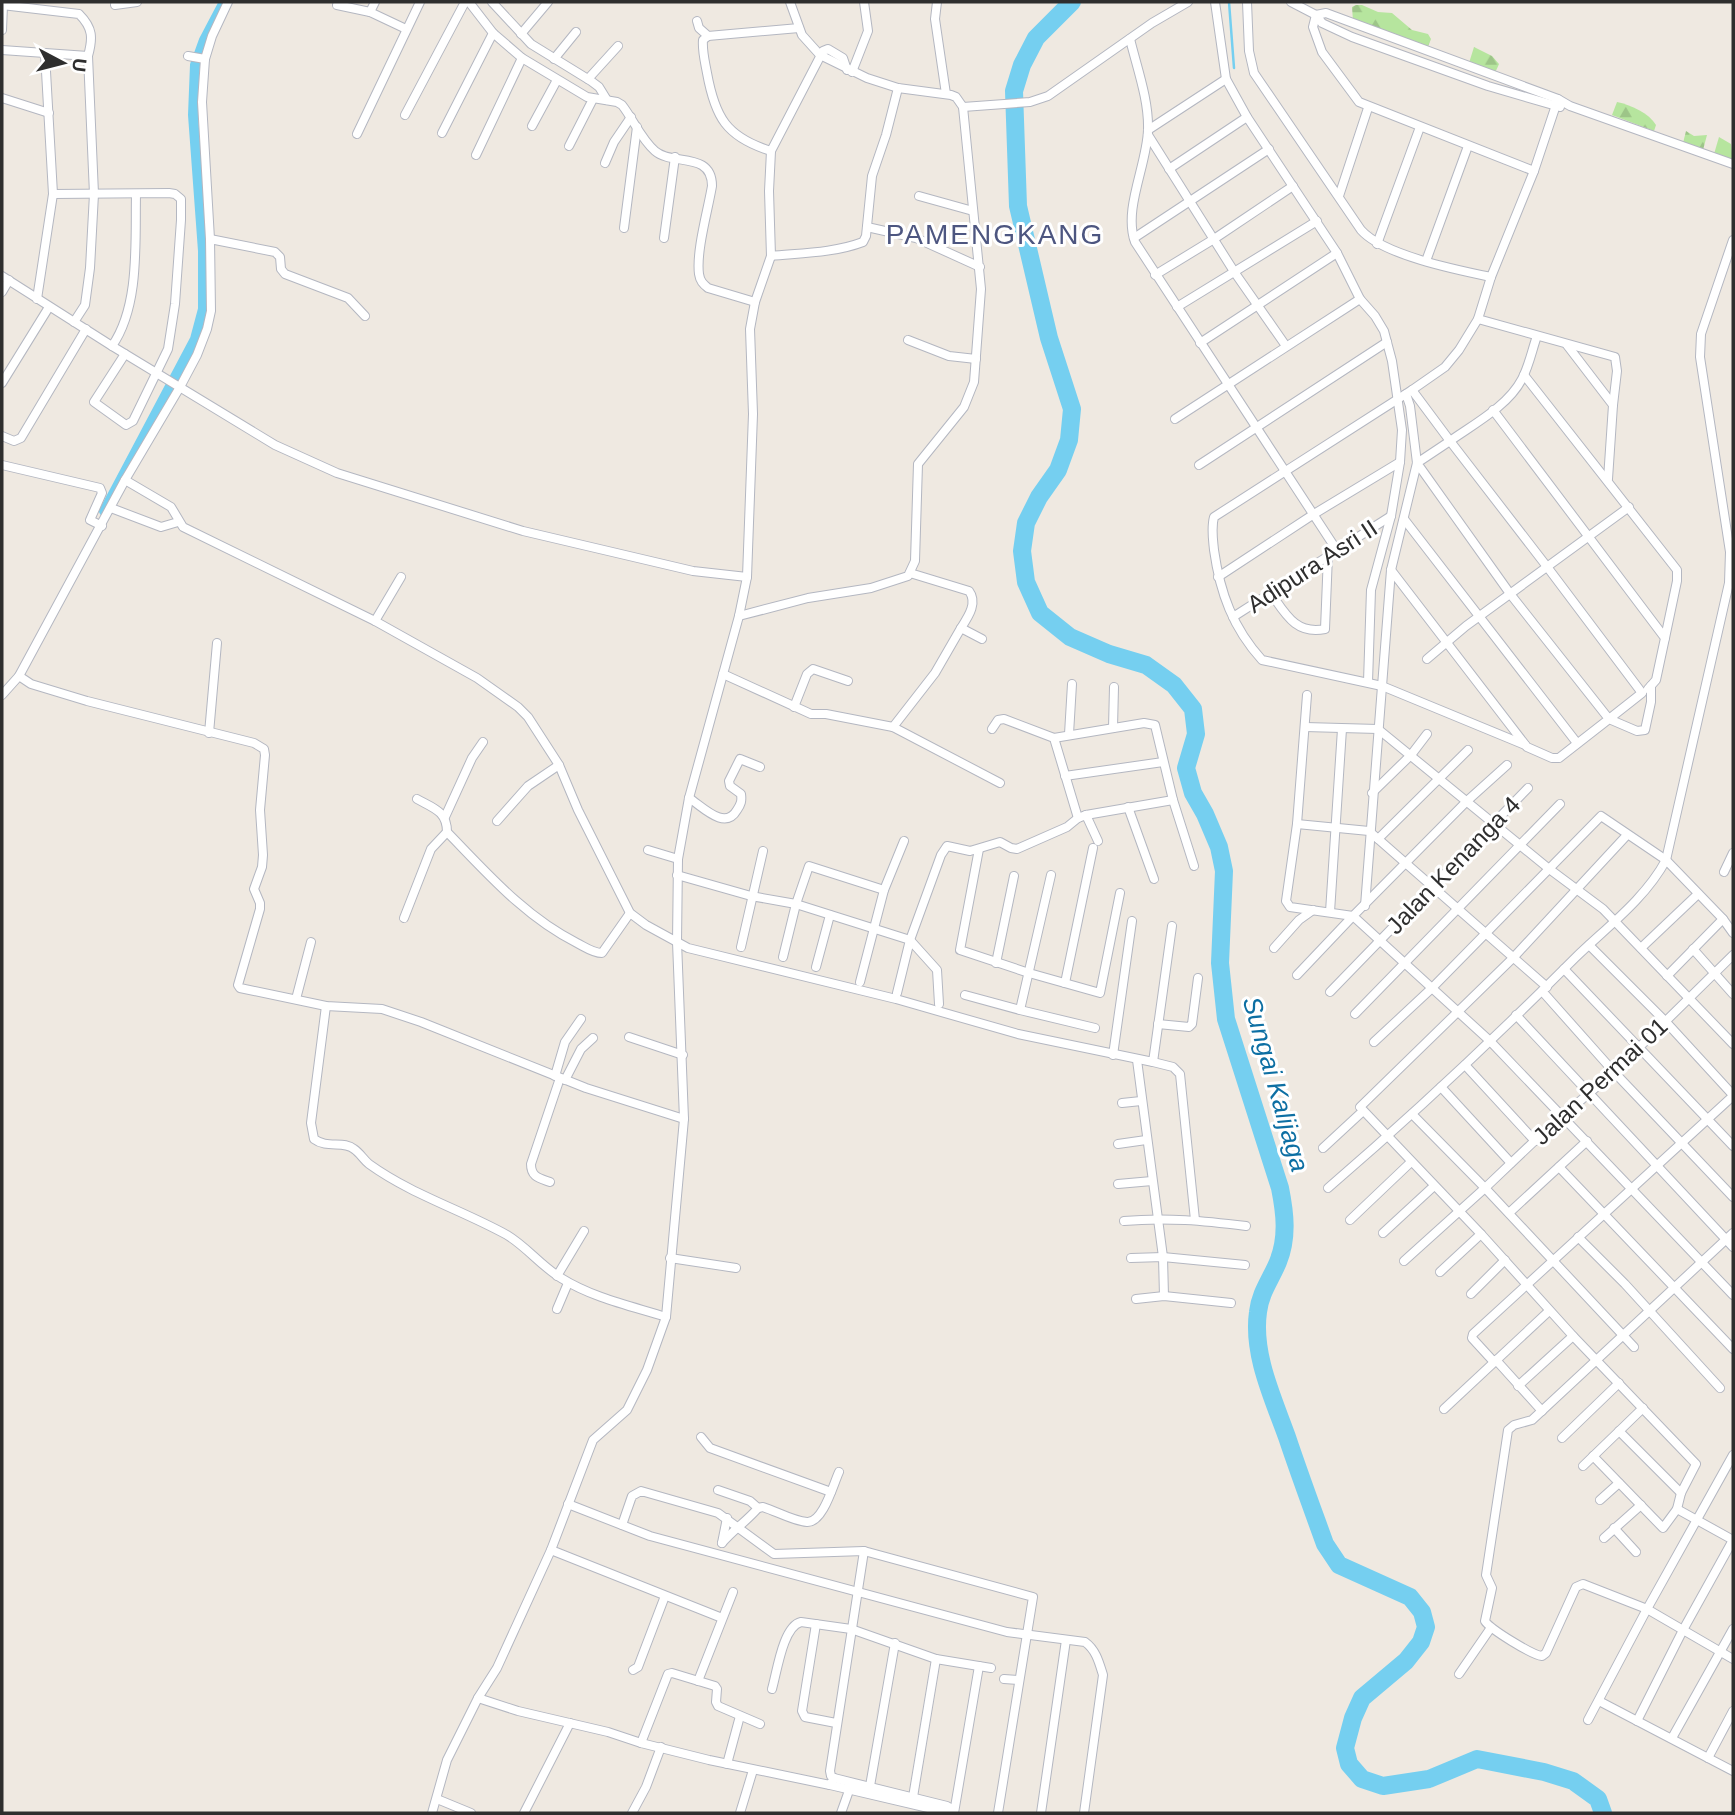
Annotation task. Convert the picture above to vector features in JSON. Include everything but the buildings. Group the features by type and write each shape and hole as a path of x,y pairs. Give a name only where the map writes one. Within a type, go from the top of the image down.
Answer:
{"street":[{"path":"115,5 137,2"},
{"path":"2,695 19,677 97,524 111,508 197,355 211,315 210,239 198,58 228,2"},
{"path":"370,12 375,2"},
{"path":"356,134 420,2"},
{"path":"405,115 467,2 493,33 523,58 593,99 617,102 655,151 706,168 712,177 700,259 699,274 702,283 708,288 758,295"},
{"path":"493,2 531,44 599,87 607,100"},
{"path":"522,34 548,2"},
{"path":"790,2 807,43 820,55"},
{"path":"849,71 868,31 864,2"},
{"path":"937,2 935,19 946,94"},
{"path":"963,107 1030,102 1048,96 1152,23 1188,2"},
{"path":"1215,2 1226,79 1247,117 1317,221 1360,299 1384,331 1387,342 1402,430 1391,516 1371,590 1368,682"},
{"path":"1247,2 1248,51 1254,73 1361,230 1377,244 1426,261 1491,277"},
{"path":"1291,2 1316,15 1322,23 1352,37 1488,86 1570,106 1733,164"},
{"path":"2,30 2,5 79,14 92,35 88,56 94,194 86,300 83,310 74,322"},
{"path":"337,5 370,12 406,29"},
{"path":"1316,15 1326,13 1557,103"},
{"path":"1316,15 1313,27 1322,52 1359,102 1368,108 1534,171"},
{"path":"697,21 699,28 708,36"},
{"path":"771,151 742,140 730,130 718,113 712,97 703,40 708,36 799,28"},
{"path":"554,59 576,32"},
{"path":"442,132 493,33"},
{"path":"1130,39 1142,86 1148,132 1133,213 1131,231 1134,239 1155,275 1314,514 1332,552 1325,629 1312,630 1292,624 1270,592"},
{"path":"588,79 618,46"},
{"path":"432,1813 447,1760 478,1698 497,1668 551,1550 595,1437 627,1410 666,1317 684,1119 677,942 678,859 688,798 739,616 747,577 753,414 750,329 771,256 771,151 825,49 843,58 849,71 898,88 956,97 963,107 980,267 981,299 974,382 964,407 918,464 915,562 910,573 902,579 872,588 808,598 739,616"},
{"path":"2,50 88,56"},
{"path":"37,299 53,194 45,54"},
{"path":"476,155 523,58"},
{"path":"1148,132 1226,79"},
{"path":"532,126 557,80"},
{"path":"771,256 851,246 863,242 872,176 898,88"},
{"path":"2,98 49,113"},
{"path":"569,146 593,99"},
{"path":"1524,375 1677,570 1659,670 1651,686 1556,759 1382,686 1265,662 1259,658 1224,601 1218,577 1213,519 1445,367 1478,319 1491,277 1534,171 1557,103"},
{"path":"1339,195 1368,108"},
{"path":"605,163 614,142 631,117"},
{"path":"1170,169 1247,117"},
{"path":"624,228 637,127"},
{"path":"1377,244 1420,127"},
{"path":"1148,132 1235,273 1286,346"},
{"path":"1426,261 1468,146"},
{"path":"1134,239 1269,149"},
{"path":"664,238 675,157"},
{"path":"1155,275 1293,186"},
{"path":"53,194 175,194 181,203 173,316 165,357 159,375 132,421 125,425 94,402 125,354"},
{"path":"112,346 126,318 134,272 136,194"},
{"path":"919,196 973,211"},
{"path":"1177,307 1317,221"},
{"path":"867,228 916,238 980,267"},
{"path":"210,239 275,252 280,257 281,269 285,274 348,298 365,316"},
{"path":"1328,1188 1389,1136 1616,920 1646,889 1666,860 1729,583 1730,552 1700,357 1701,334 1733,240"},
{"path":"1200,343 1336,253"},
{"path":"2,292 5,278 275,445 348,477 536,534 693,571 747,577"},
{"path":"1175,419 1360,299"},
{"path":"2,383 49,307"},
{"path":"1478,319 1615,357 1618,371 1608,479"},
{"path":"2,436 14,440 21,438 86,330"},
{"path":"1417,463 1513,393 1524,375 1537,336"},
{"path":"908,340 949,356 976,359"},
{"path":"1199,465 1387,342"},
{"path":"1567,345 1614,405"},
{"path":"1409,392 1450,441 1642,693"},
{"path":"1365,906 1391,570 1417,463 1409,392"},
{"path":"1493,410 1665,638"},
{"path":"1218,577 1400,462"},
{"path":"1417,463 1511,595 1609,719 1637,731 1645,730 1651,702 1651,686"},
{"path":"2,465 102,489 90,517 97,524"},
{"path":"125,480 171,507 183,527 375,621 477,678 519,707 559,765 578,810 630,913 646,925 688,948 870,993 1018,1034 1173,1067 1180,1074 1195,1220"},
{"path":"1427,659 1446,642 1629,507"},
{"path":"111,508 161,527 178,522"},
{"name":"Adipura Asri II","path":"1233,617 1391,516"},
{"path":"1404,519 1577,743"},
{"path":"1391,570 1527,747"},
{"path":"894,727 935,673 973,604 972,595 968,591 910,573"},
{"path":"375,621 401,577"},
{"path":"961,628 982,639"},
{"path":"209,733 217,643"},
{"path":"794,706 807,674 813,669 848,681"},
{"path":"723,674 811,714 826,714 894,727 1000,783"},
{"path":"19,677 31,684 87,701 260,745 265,754 260,810 263,855 262,867 254,889 260,909 238,986 326,1006 379,1009 406,1016 560,1078 684,1119"},
{"path":"1069,734 1072,684"},
{"path":"1113,728 1114,687"},
{"path":"1307,695 1297,824 1286,901 1290,907 1353,916 1490,1041 1733,1295"},
{"path":"992,729 998,720 1004,719 1054,738 1144,723 1155,725 1173,800 1194,866"},
{"path":"1305,727 1378,729 1520,846 1616,920 1733,1044"},
{"path":"1330,912 1342,729"},
{"path":"1372,793 1411,755 1427,734"},
{"path":"1054,738 1065,776 1095,844 1065,983"},
{"path":"482,742 445,817 447,832 512,899 565,937 595,952 602,953 630,913"},
{"path":"1378,839 1468,751"},
{"path":"688,798 722,819 729,820 742,802 741,794 730,786 729,781 740,760 760,767"},
{"path":"1065,776 1163,762"},
{"path":"498,821 528,786 559,765"},
{"path":"1297,975 1467,801 1507,765"},
{"name":"Jalan Kenanga 4","path":"1330,992 1528,788"},
{"path":"417,799 435,807 445,817"},
{"path":"897,992 910,940 947,846 970,851 1000,842 1017,849 1067,827 1082,817 1173,800"},
{"path":"1355,1014 1560,804"},
{"path":"1128,807 1154,879"},
{"path":"1374,1042 1432,988 1601,816 1666,860 1733,933"},
{"path":"1297,824 1369,831 1434,886 1544,989 1614,1072 1733,1197"},
{"path":"404,918 431,849 447,832"},
{"path":"1593,1456 1663,1528 1676,1509 1681,1493 1695,1470 1695,1462 1549,1311 1482,1234 1360,1107 1513,958 1627,835"},
{"path":"860,982 884,890 904,841"},
{"path":"979,849 960,950 1029,973 1100,993 1120,893"},
{"path":"648,850 678,859"},
{"path":"741,947 763,851"},
{"path":"1724,872 1733,853"},
{"path":"783,957 807,867 884,890"},
{"path":"677,875 751,896 796,904 910,940 937,970 939,1004"},
{"path":"1020,1010 1051,875"},
{"path":"996,962 1014,876"},
{"path":"1642,948 1698,894"},
{"path":"1274,948 1299,920 1313,910"},
{"path":"816,967 830,915"},
{"path":"1667,976 1723,919"},
{"path":"1113,1055 1132,921"},
{"path":"1153,1062 1172,926"},
{"path":"296,999 311,942"},
{"path":"1542,1411 1476,1344 1472,1338 1473,1334 1733,1096 1666,1022 1589,945"},
{"path":"1693,949 1733,993"},
{"name":"Jalan Permai 01","path":"1404,1261 1614,1072 1733,955"},
{"path":"1564,969 1733,1146"},
{"path":"1158,1024 1189,1027 1192,1024 1198,978"},
{"path":"965,995 1095,1028"},
{"path":"326,1006 311,1123 314,1139 321,1144 351,1147 372,1166 413,1190 508,1236 528,1248 568,1283 612,1301 666,1317"},
{"path":"1516,1015 1733,1247"},
{"path":"550,1182 536,1177 531,1172 531,1164 560,1078 565,1042 581,1019"},
{"path":"629,1037 683,1055"},
{"path":"560,1078 581,1049 593,1038"},
{"path":"1137,1060 1163,1257 1164,1296"},
{"path":"1465,1065 1535,1141"},
{"path":"1441,1087 1511,1163"},
{"path":"1122,1103 1141,1101"},
{"path":"1323,1148 1363,1111"},
{"path":"1412,1114 1633,1347"},
{"path":"1118,1144 1146,1140"},
{"path":"1508,1213 1587,1141"},
{"path":"1350,1220 1410,1162"},
{"path":"1559,1167 1733,1349"},
{"path":"1118,1184 1152,1181"},
{"path":"1383,1233 1433,1186"},
{"path":"1124,1221 1157,1218 1246,1226"},
{"path":"557,1276 584,1231"},
{"path":"1733,1233 1532,1420 1514,1425 1508,1430 1486,1575 1492,1588 1485,1621 1490,1629 1542,1656 1546,1653 1579,1585 1587,1586 1647,1609 1733,1659"},
{"path":"1440,1272 1482,1234"},
{"path":"1578,1237 1720,1388"},
{"path":"1131,1258 1163,1257 1244,1265"},
{"path":"670,1258 736,1268"},
{"path":"1471,1294 1505,1260"},
{"path":"557,1309 568,1283"},
{"path":"1136,1299 1164,1296 1231,1303"},
{"path":"1444,1409 1549,1311"},
{"path":"1518,1385 1573,1336"},
{"path":"1562,1438 1619,1383"},
{"path":"1583,1466 1643,1408"},
{"path":"1619,1431 1681,1493"},
{"path":"701,1437 710,1448 831,1492"},
{"path":"1588,1720 1733,1455"},
{"path":"722,1543 758,1508 763,1507 806,1522 815,1521 839,1472"},
{"path":"1600,1500 1619,1483"},
{"path":"622,1525 631,1498 641,1490 718,1513 774,1554 864,1551 1032,1595 1034,1599 998,1813"},
{"path":"718,1490 750,1501 758,1508"},
{"path":"568,1504 650,1536 1026,1636 1085,1642 1091,1646 1103,1675 1084,1813"},
{"path":"1604,1538 1641,1505"},
{"path":"1637,1721 1733,1540 1676,1509"},
{"path":"719,1554 727,1518"},
{"path":"1614,1528 1636,1552"},
{"path":"551,1550 722,1618"},
{"path":"833,1782 830,1770 835,1723 864,1551"},
{"path":"772,1568 774,1554"},
{"path":"698,1681 733,1592"},
{"path":"633,1670 638,1667 665,1596"},
{"path":"772,1689 790,1629 795,1623 801,1622 851,1629 936,1659 991,1668"},
{"path":"816,1624 803,1715 835,1723"},
{"path":"1459,1674 1490,1629"},
{"path":"1672,1738 1733,1629"},
{"path":"1041,1813 1066,1640"},
{"path":"870,1786 895,1643"},
{"path":"913,1797 936,1659"},
{"path":"953,1811 979,1666"},
{"path":"641,1743 668,1674 715,1686 718,1706 760,1724"},
{"path":"1004,1679 1019,1680"},
{"path":"478,1698 518,1712 608,1732 727,1764 833,1782 945,1812 953,1811"},
{"path":"1599,1701 1733,1771"},
{"path":"1707,1758 1733,1710"},
{"path":"727,1764 740,1716"},
{"path":"524,1813 570,1723"},
{"path":"632,1813 646,1787 661,1747"},
{"path":"740,1813 753,1770"},
{"path":"850,1786 870,1786 947,1806 953,1811"},
{"path":"841,1813 850,1786"},
{"path":"437,1799 471,1813"}],"green space":[{"path":"1356,5 1392,13 1412,30 1428,34 1431,39 1427,49 1353,21 1352,7"},
{"path":"1474,47 1492,56 1499,64 1495,73 1469,63"},
{"path":"1617,102 1644,113 1656,125 1654,131 1612,115"},
{"path":"1686,131 1694,136 1707,135 1703,150 1683,143"},
{"path":"1719,137 1731,144 1733,161 1714,154"}],"waterway":[{"path":"104,511 195,339 203,309 203,251 193,115 195,65 204,40 224,2"},
{"name":"Sungai Kalijaga","path":"1072,2 1036,38 1022,65 1014,91 1018,206 1049,338 1072,409 1069,440 1058,470 1039,497 1026,523 1022,551 1026,582 1040,613 1070,637 1109,654 1146,665 1174,685 1193,709 1196,734 1186,768 1193,793 1219,847 1224,871 1220,963 1226,1019 1280,1188 1284,1216 1281,1253 1259,1305 1257,1328 1261,1360 1325,1544 1339,1565 1410,1597 1422,1612 1426,1627 1421,1642 1406,1661 1362,1698 1345,1748 1349,1764 1362,1779 1383,1786 1429,1779 1477,1759 1544,1772 1573,1781 1598,1799 1603,1813"},
{"path":"1229,2 1234,68"}],"district":[{"name":"PAMENGKANG","path":"995,234"}]}
